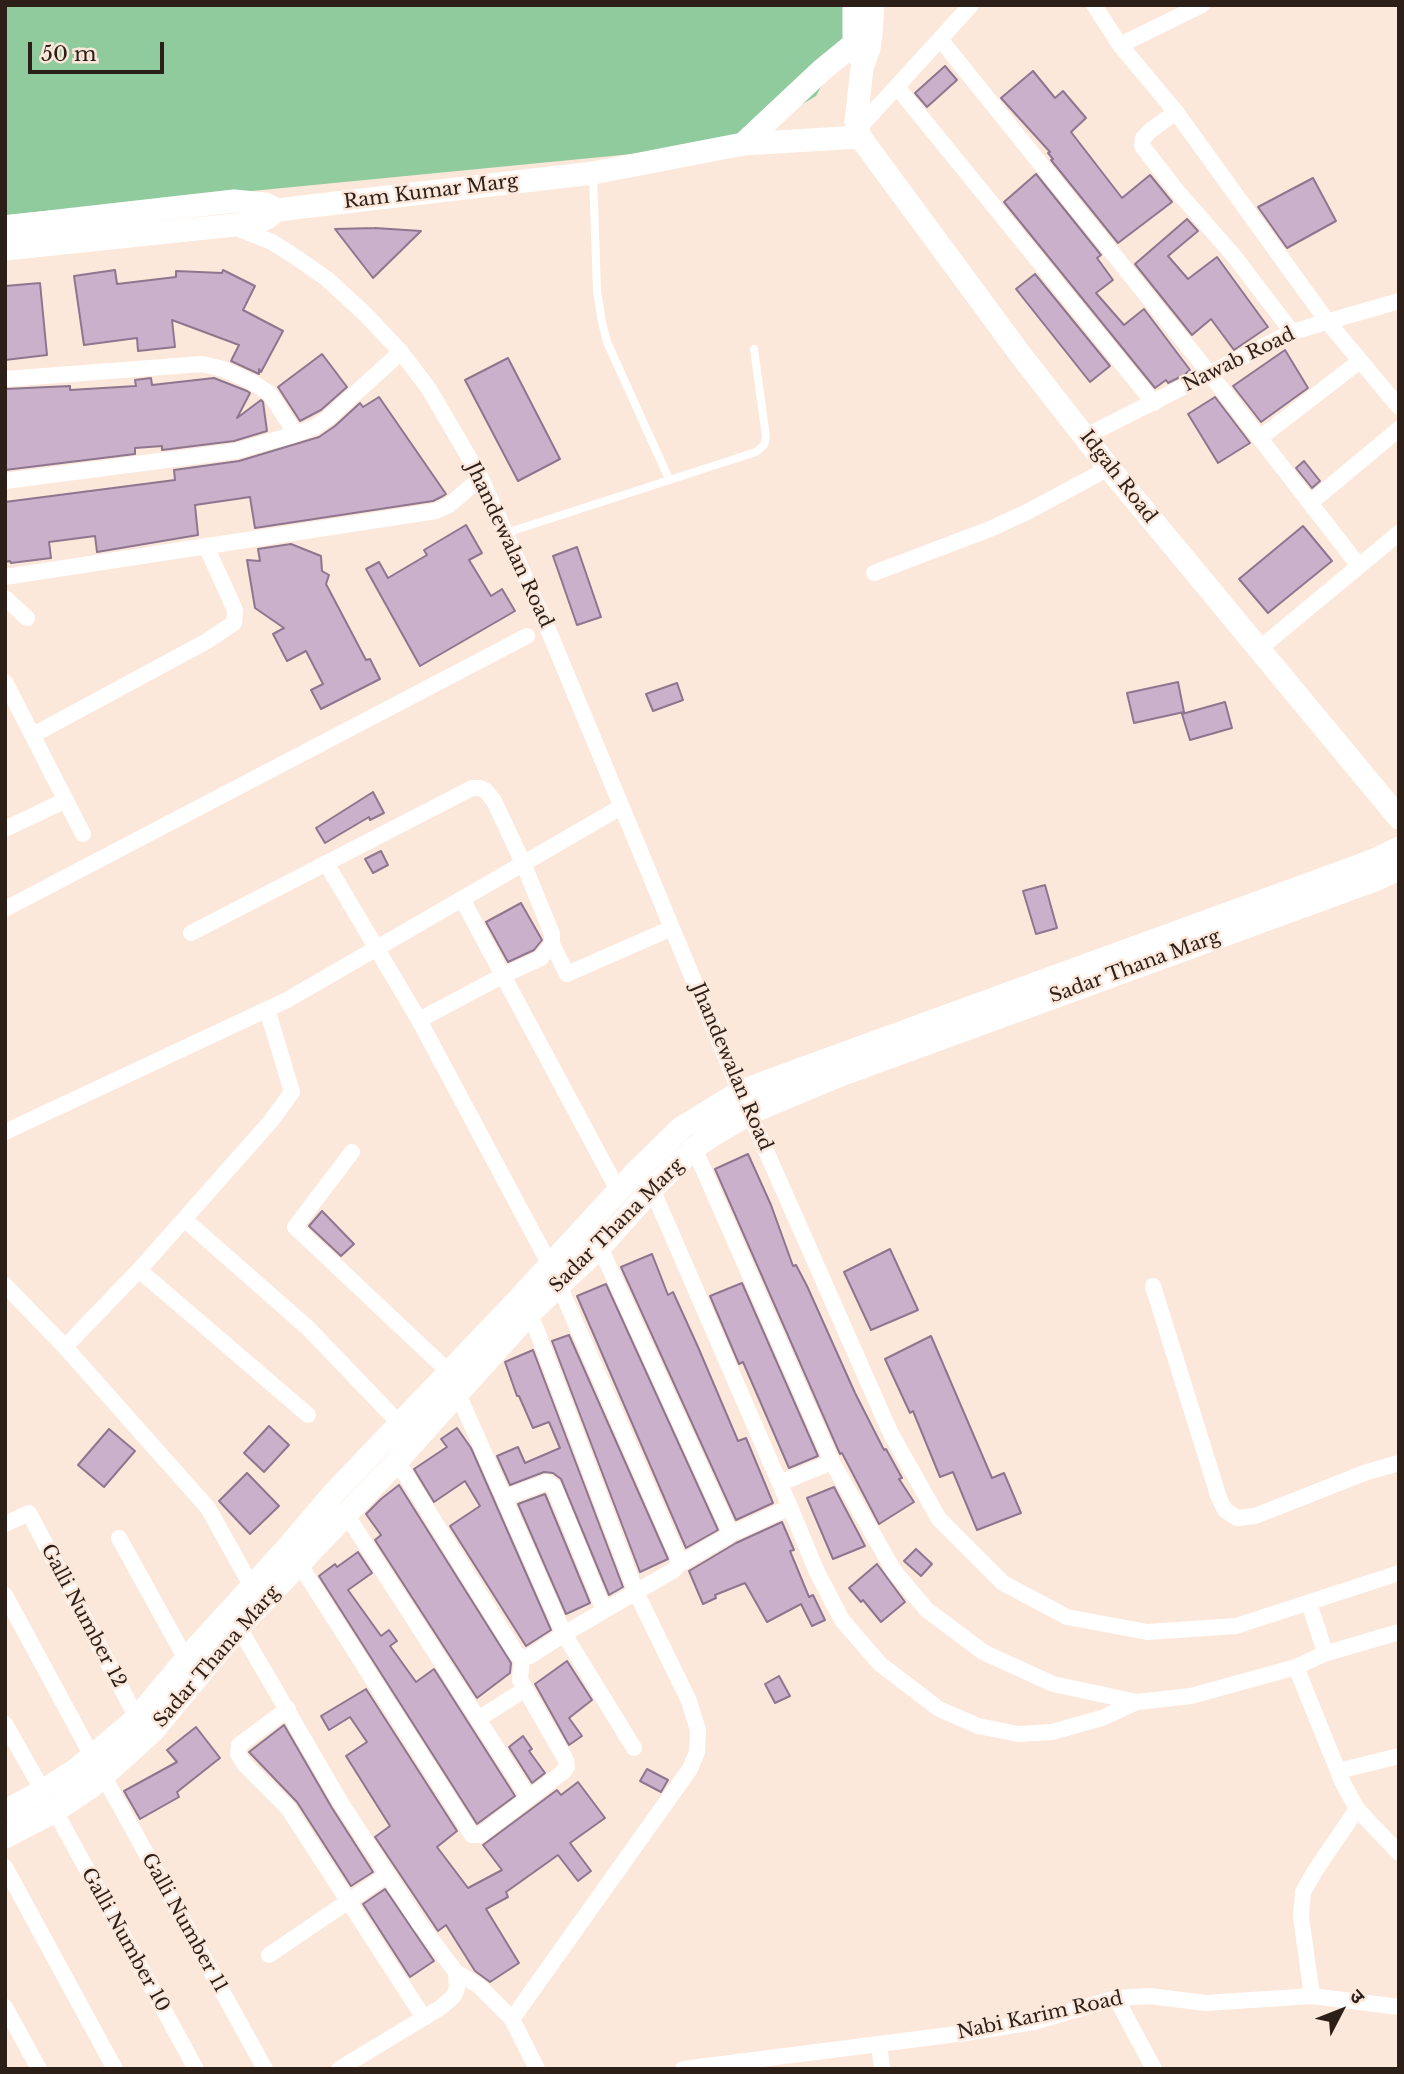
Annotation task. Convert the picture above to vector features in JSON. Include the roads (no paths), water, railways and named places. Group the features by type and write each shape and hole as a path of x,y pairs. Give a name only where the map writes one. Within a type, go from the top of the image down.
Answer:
{"street":[{"path":"854,5 855,43 862,68"},
{"path":"858,130 862,68 869,48 873,5"},
{"path":"858,130 971,5"},
{"path":"1094,5 1120,45 1176,112 1327,321 1399,407"},
{"path":"1120,45 1202,5"},
{"path":"940,39 1210,374 1359,566"},
{"path":"743,144 855,43"},
{"path":"897,87 1154,403"},
{"path":"1176,112 1151,130 1143,138 1142,146 1234,256 1292,332"},
{"name":"Ram Kumar Marg","path":"5,249 254,223 277,210 593,173 743,144 858,130"},
{"name":"Idgah Road","path":"858,130 1020,354 1109,468 1399,818"},
{"path":"5,227 226,202 246,201 265,204 277,210"},
{"name":"Jhandewalan Road","path":"231,226 272,242 327,279 364,313 401,352 429,389 481,478 550,634 740,1092 891,1434 939,1519 1003,1583 1067,1617 1147,1632 1236,1626 1399,1573"},
{"name":"Nawab Road","path":"1086,436 1292,332 1397,303"},
{"path":"5,481 236,451 296,434 315,427 336,412 401,352"},
{"path":"1260,438 1360,361"},
{"path":"5,379 202,363 252,382 270,394 296,434"},
{"path":"1310,503 1399,429"},
{"path":"874,573 990,529 1109,468"},
{"path":"5,577 436,511 449,505 481,478"},
{"path":"1259,649 1399,533"},
{"path":"33,735 207,641 234,623 235,610 205,546"},
{"path":"5,598 27,618"},
{"path":"5,909 527,636"},
{"path":"5,682 83,834"},
{"path":"191,933 472,788 486,791 494,801 523,863 552,934 552,944 567,974 672,928"},
{"path":"5,829 66,800"},
{"path":"5,1132 267,1009 621,807"},
{"name":"Sadar Thana Marg","path":"5,1811 43,1791 92,1756 137,1718 186,1659 300,1565 530,1313 555,1275 619,1192 681,1128 740,1092 1373,861 1399,848"},
{"path":"326,863 419,1020 555,1275 678,1557 678,1565"},
{"name":"Sadar Thana Marg","path":"5,1837 55,1811 104,1777 152,1732 234,1619 252,1587 333,1494 449,1372 555,1275 600,1247 652,1189 694,1148 750,1113 838,1076 1399,869"},
{"path":"461,899 619,1192"},
{"path":"419,1020 541,958 552,944"},
{"path":"65,1348 139,1270 271,1121 292,1092 267,1009"},
{"path":"694,1148 832,1462 894,1571 927,1611 983,1652 1053,1684 1137,1702"},
{"path":"352,1152 295,1227 449,1372"},
{"path":"652,1189 816,1570 842,1620 880,1664 939,1709 978,1726 1018,1734 1052,1732 1102,1718 1137,1702 1191,1696 1296,1667 1324,1654 1399,1632"},
{"path":"184,1219 308,1328 400,1424"},
{"path":"600,1247 732,1534"},
{"path":"139,1270 307,1415"},
{"path":"5,1285 208,1508 252,1587"},
{"path":"1153,1286 1225,1510 1237,1518 1255,1516 1367,1472 1399,1463"},
{"path":"512,2019 690,1769 698,1752 698,1730 689,1701 636,1592 530,1313"},
{"path":"458,1394 564,1634 634,1748"},
{"path":"397,1461 516,1653 522,1658"},
{"path":"780,1483 832,1462"},
{"path":"504,1498 547,1482 554,1487 604,1610"},
{"path":"522,1658 530,1656 732,1534 790,1507"},
{"name":"Galli Number 12","path":"5,1524 29,1513 137,1718"},
{"path":"346,1514 529,1798"},
{"path":"119,1538 186,1659"},
{"path":"300,1565 472,1835 480,1835 566,1767 566,1760 524,1690 520,1680 522,1658"},
{"path":"5,1595 92,1756"},
{"path":"1309,1603 1324,1654"},
{"path":"234,1619 341,1803 387,1875 456,1972 479,1986 512,2019 537,2069"},
{"path":"1296,1667 1338,1771 1357,1809 1399,1853"},
{"path":"478,1719 524,1690"},
{"path":"288,1709 239,1745 238,1754 244,1764 288,1808 424,2018"},
{"path":"5,1724 43,1791"},
{"path":"1338,1771 1399,1756"},
{"name":"Galli Number 11","path":"104,1777 265,2069"},
{"path":"1312,1996 1301,1917 1303,1892 1314,1871 1357,1809"},
{"name":"Galli Number 10","path":"55,1811 196,2069"},
{"path":"5,1867 115,2069"},
{"path":"270,1955 387,1875"},
{"path":"339,2069 440,2008 454,1996 457,1988 456,1972"},
{"name":"Nabi Karim Road","path":"682,2069 965,2034 1034,2022 1116,1998 1149,1996 1206,2003 1312,1996 1399,2007"},
{"path":"1116,1998 1154,2069"},
{"path":"5,2007 39,2069"},
{"path":"879,2044 882,2069"}],"lane":[{"path":"593,173 597,291 602,322 607,342 669,479"},
{"path":"506,533 748,456 764,445 766,437 754,349"}]}
